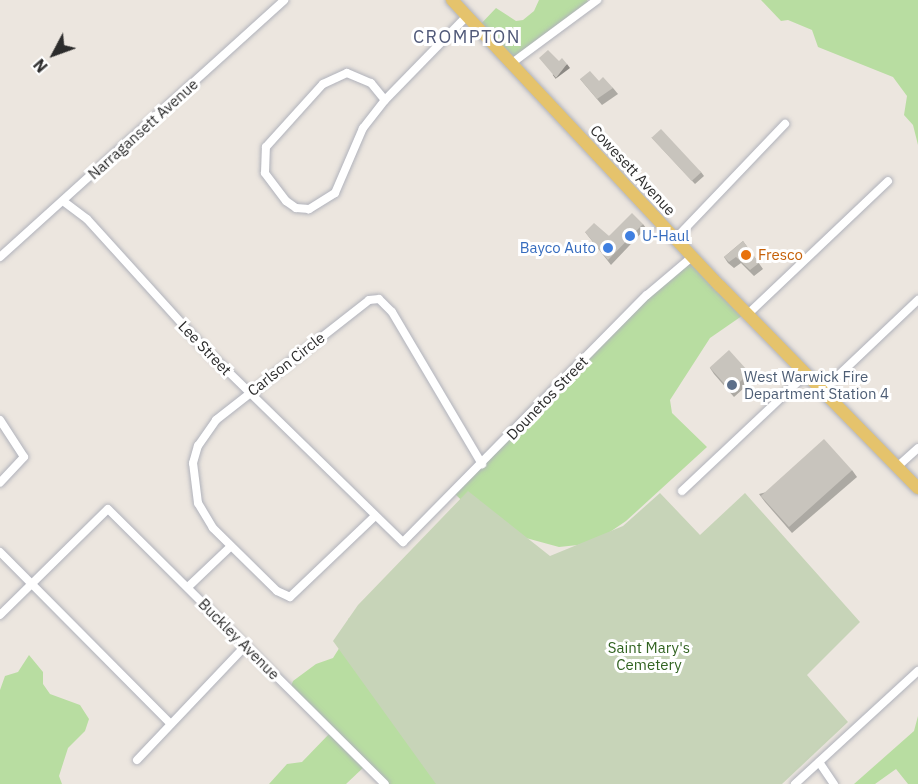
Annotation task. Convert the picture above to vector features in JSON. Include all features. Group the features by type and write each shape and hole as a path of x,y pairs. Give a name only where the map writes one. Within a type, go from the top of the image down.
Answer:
{"main road":[{"name":"Cowesett Avenue","path":"452,0 748,314 918,488"}],"street":[{"name":"Narragansett Avenue","path":"0,256 284,0"},
{"path":"512,63 597,0"},
{"path":"385,100 370,83 347,73 323,84 304,102 275,133 265,154 265,173 286,201 296,208 309,209 335,193 363,128 385,100 467,16"},
{"path":"676,238 784,124"},
{"path":"748,314 888,181"},
{"name":"Lee Street","path":"63,201 87,219 249,393 374,517 403,542"},
{"name":"Dounetos Street","path":"403,542 647,295 693,256"},
{"name":"Carlson Circle","path":"374,517 288,596 277,591 213,528 198,502 194,463 205,433 249,393 275,376 357,307 379,299 406,332 482,464"},
{"path":"823,390 918,300"},
{"path":"682,491 807,373"},
{"path":"0,420 24,457 0,483"},
{"path":"897,467 918,448"},
{"name":"Buckley Avenue","path":"31,582 108,509 385,784"},
{"path":"188,587 231,546"},
{"path":"0,552 170,723"},
{"path":"0,615 31,582"},
{"path":"137,760 246,645"},
{"path":"795,784 918,671"},
{"path":"819,762 834,784"}],"green space":[{"path":"539,0 587,0 589,4 514,63 478,27 496,8 516,21 523,20 534,11"},
{"path":"761,0 918,0 918,145 913,125 904,115 907,96 893,77 818,47 812,30 788,20 781,21"},
{"path":"694,256 749,311 710,338 670,400 672,413 707,447 626,521 604,536 578,545 559,547 515,535 482,520 454,493 645,298"},
{"name":"Saint Mary's Cemetery","path":"468,491 550,556 623,526 660,493 700,535 745,493 860,622 807,675 848,722 782,784 436,784 333,641 358,605"},
{"path":"348,618 465,784 384,784 365,766 346,784 269,784 287,764 302,762 330,733 289,691 293,681 316,664 333,658 350,631"},
{"path":"29,655 43,672 43,684 50,694 80,705 89,719 85,731 68,748 59,776 62,784 0,784 0,690 5,676 18,672"},
{"path":"918,716 918,784 908,784 896,769 875,784 854,784 914,731"}],"building":[{"path":"548,50 559,61 562,58 567,64 556,78 539,58"},
{"path":"590,71 599,81 603,77 613,88 597,99 580,79"},
{"path":"661,129 701,172 692,181 651,138"},
{"path":"632,213 643,224 608,260 585,232 594,223 609,236"},
{"path":"743,241 759,263 750,270 736,257 729,262 724,257"},
{"path":"729,350 750,373 730,390 710,367"},
{"path":"824,439 852,470 789,527 761,496"}],"place":[{"name":"U-Haul","path":"630,236"},
{"name":"Bayco Auto","path":"608,248"},
{"name":"Fresco","path":"746,255"},
{"name":"West Warwick Fire Department Station 4","path":"732,385"}],"district":[{"name":"CROMPTON","path":"467,37"}]}
